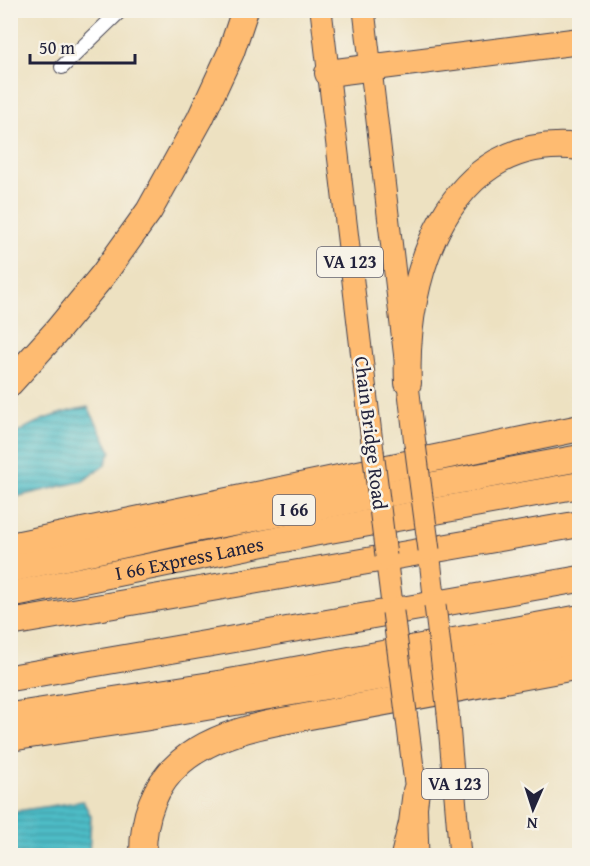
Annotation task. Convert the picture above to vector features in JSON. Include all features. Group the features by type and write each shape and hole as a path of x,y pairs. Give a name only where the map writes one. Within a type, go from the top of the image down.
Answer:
{"highway":[{"path":"10,383 96,283 149,211 200,118 231,52 245,10"},
{"path":"328,74 579,40"},
{"path":"408,383 407,345 417,282 429,246 453,203 481,173 515,154 556,146 579,147"},
{"path":"10,546 579,428"},
{"name":"I 66","path":"10,569 195,529 579,458"},
{"name":"I 66 Express Lanes","path":"10,594 325,531 579,485"},
{"path":"10,623 579,524"},
{"path":"10,678 579,579"},
{"path":"10,716 224,683 579,618"},
{"path":"10,738 143,718 579,642"},
{"path":"143,855 143,840 149,811 164,780 188,755 223,735 258,725 579,666"},
{"path":"404,855 412,823 416,791"}],"main road":[{"name":"Chain Bridge Road","path":"321,10 373,451 375,558 393,612 416,791 418,855"},
{"name":"VA 123","path":"364,10 448,713 460,855"}],"street":[{"path":"62,67 121,10"}],"water":[{"path":"88,407 111,451 105,465 83,481 11,498 11,438 47,418"},
{"path":"83,801 91,816 89,855 11,855 11,812"}]}
